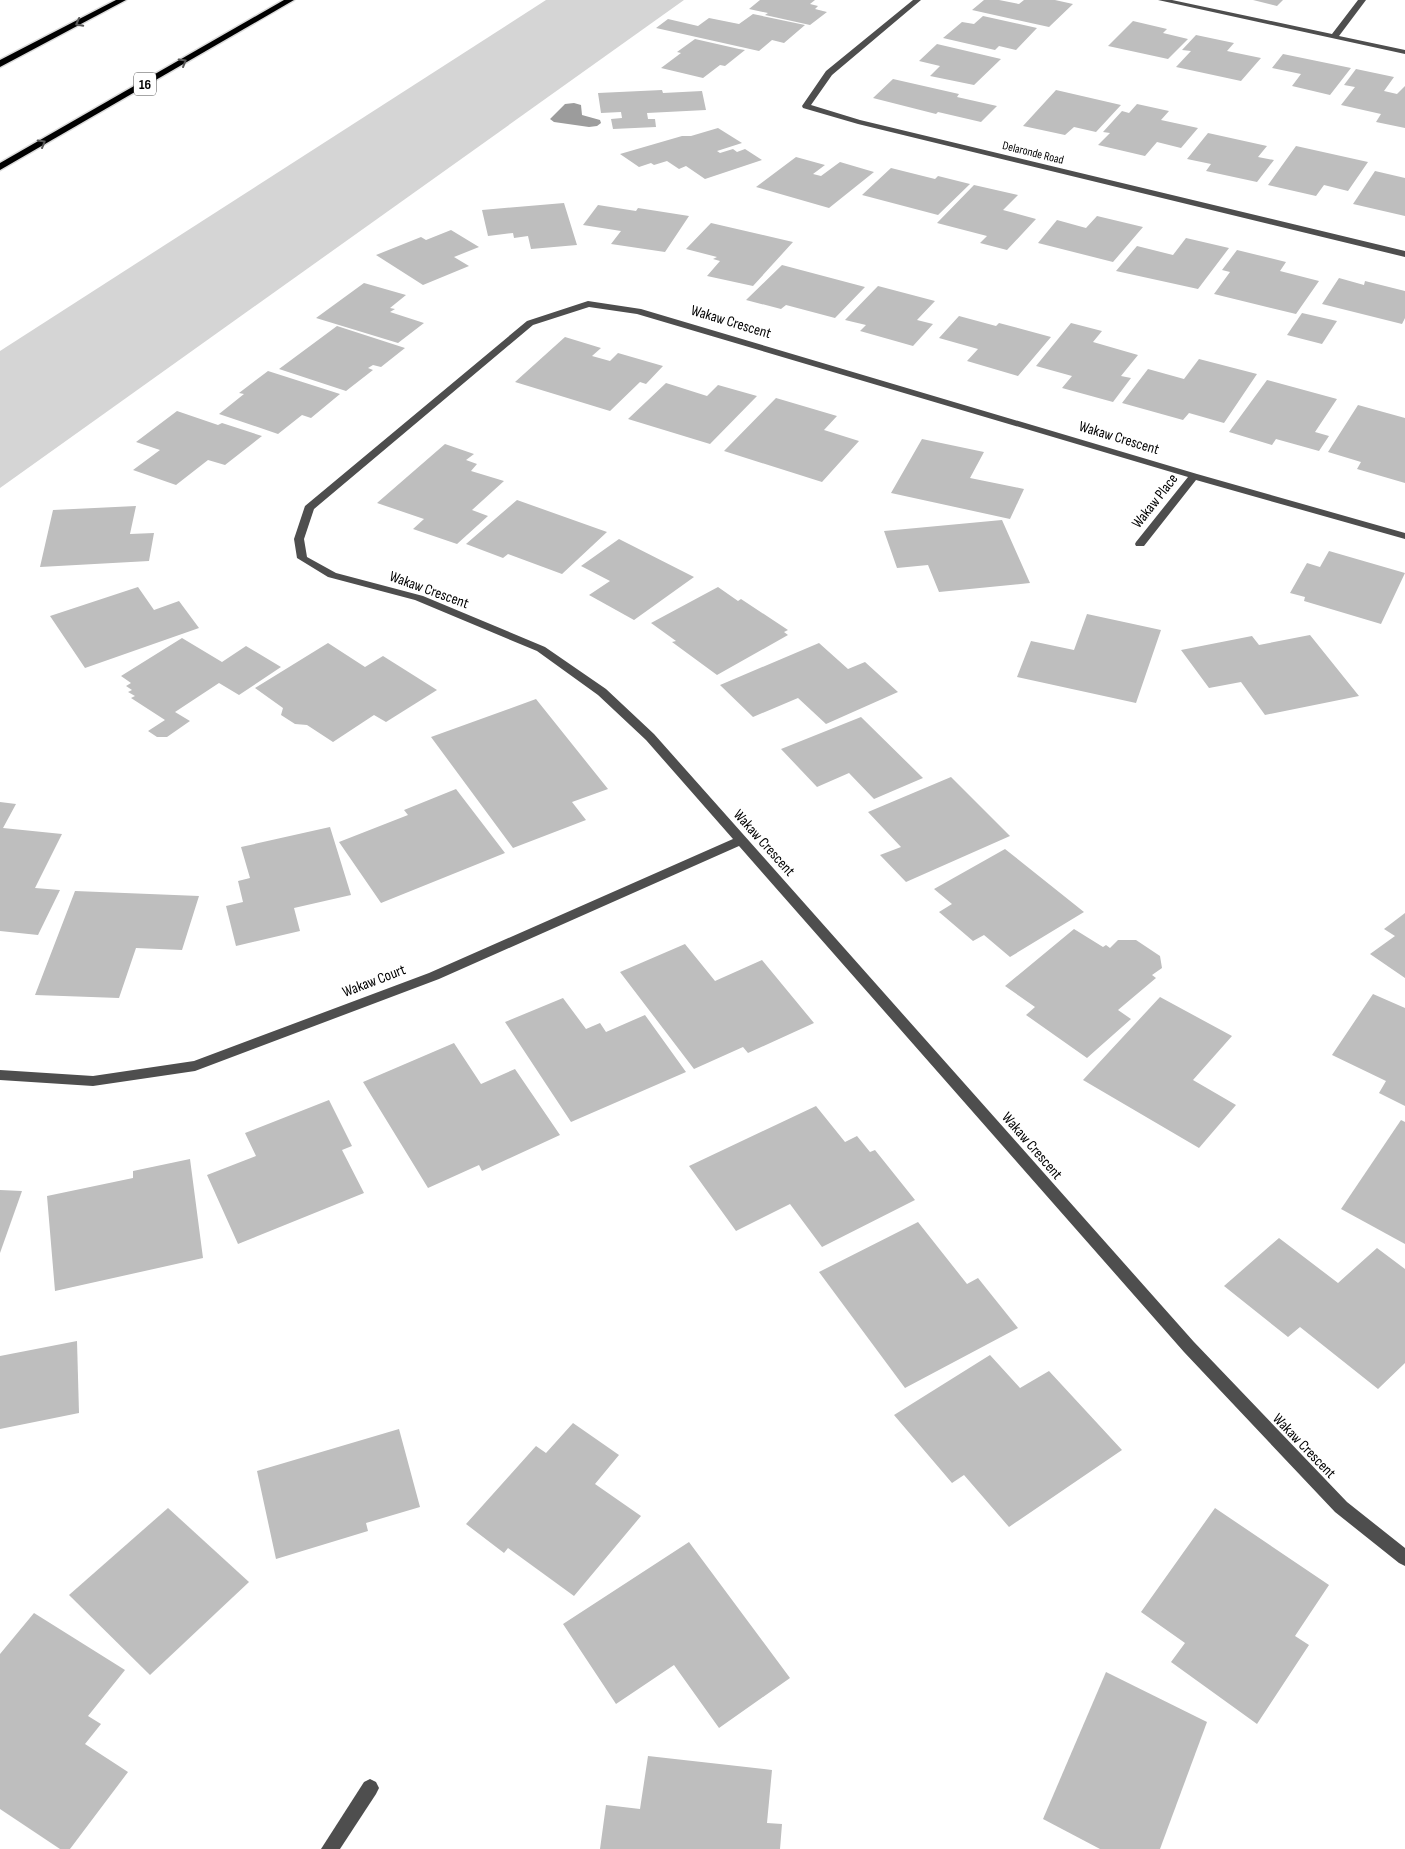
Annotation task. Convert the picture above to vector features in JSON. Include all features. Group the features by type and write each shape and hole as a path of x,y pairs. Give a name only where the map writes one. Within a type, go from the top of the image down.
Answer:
{"highway":[{"path":"0,64 122,0"},
{"name":"16","path":"0,167 290,0"}],"street":[{"name":"Delaronde Road","path":"917,0 829,73 806,106 858,122 1405,254"},
{"path":"1162,0 1405,52"},
{"path":"1334,37 1362,0"},
{"name":"Wakaw Crescent","path":"1405,536 1194,476 638,310 588,304 530,323 309,508 299,539 302,558 332,575 418,598 541,649 602,692 636,724 741,840 1189,1347 1341,1507 1405,1558"},
{"name":"Wakaw Place","path":"1140,544 1194,476"},
{"name":"Wakaw Court","path":"0,1075 93,1081 194,1066 434,976 741,840"},
{"path":"330,1849 370,1788"}],"shaded area":[{"path":"546,0 684,0 0,488 0,351"},
{"path":"574,103 581,105 582,115 600,120 601,123 597,126 589,127 554,122 550,119 565,104"}],"building":[{"path":"760,0 815,0 810,4 818,6 815,9 827,12 810,25 765,15 768,13 749,9"},
{"path":"984,0 999,0 1019,4 1024,0 1055,0 1073,4 1049,27 972,10"},
{"path":"1253,0 1283,0 1277,6"},
{"path":"753,14 805,25 784,43 772,40 759,51 656,28 668,19 698,26 709,18 739,24"},
{"path":"983,16 1037,28 1016,50 999,46 995,50 943,38 962,22 974,24"},
{"path":"1133,21 1167,29 1163,33 1188,39 1168,59 1108,46"},
{"path":"1196,35 1234,43 1227,51 1261,58 1241,81 1176,67 1191,51 1182,50"},
{"path":"695,39 745,50 725,66 720,65 703,78 661,68 681,53 677,52"},
{"path":"937,44 1001,59 974,85 930,76 940,66 919,61"},
{"path":"1283,54 1351,68 1330,95 1292,86 1301,74 1272,68"},
{"path":"1356,69 1394,77 1384,91 1397,94 1405,86 1405,128 1376,122 1381,114 1341,105 1355,87 1344,85"},
{"path":"893,79 959,94 957,97 997,106 981,122 938,112 936,114 873,98"},
{"path":"662,90 663,93 702,91 706,110 647,113 648,119 655,119 656,127 613,129 611,119 622,118 621,112 601,113 598,93"},
{"path":"1056,90 1121,105 1096,132 1074,127 1065,135 1023,126"},
{"path":"1137,104 1169,111 1161,120 1198,128 1181,148 1157,142 1145,156 1098,145 1110,133 1103,132 1122,111 1129,113"},
{"path":"718,128 742,143 717,151 720,153 733,149 737,152 745,149 762,160 705,179 686,166 679,169 667,161 639,167 620,154 682,136 691,136"},
{"path":"1208,133 1267,146 1258,157 1274,160 1257,182 1206,171 1211,164 1187,159"},
{"path":"1296,146 1368,162 1348,191 1324,185 1316,196 1268,185"},
{"path":"796,157 825,165 813,174 821,176 840,162 874,172 829,208 756,187"},
{"path":"891,168 935,179 938,176 970,184 938,215 862,195"},
{"path":"1375,171 1405,178 1405,216 1353,204"},
{"path":"974,185 1018,195 1003,210 1036,219 1007,250 980,243 987,236 937,223"},
{"path":"564,203 577,245 531,249 528,236 514,238 513,233 488,236 482,210"},
{"path":"598,205 636,211 638,208 689,216 665,252 611,244 621,231 583,225"},
{"path":"1097,216 1143,227 1113,262 1038,243 1057,220 1086,228"},
{"path":"711,223 793,242 753,286 707,276 720,261 713,259 717,257 686,249"},
{"path":"451,230 479,247 454,257 469,266 423,285 376,255 421,237 426,240"},
{"path":"1186,238 1229,248 1198,289 1116,271 1137,246 1173,255"},
{"path":"1237,250 1286,262 1280,271 1319,281 1296,314 1214,294 1230,272 1222,270"},
{"path":"782,265 865,287 835,318 786,305 781,309 746,300"},
{"path":"1339,278 1364,285 1365,281 1405,291 1405,318 1402,324 1322,304"},
{"path":"364,283 406,295 390,308 395,309 390,312 424,323 398,343 316,318"},
{"path":"878,286 935,301 917,320 933,324 913,346 860,331 866,325 845,320"},
{"path":"1302,313 1337,321 1322,344 1287,335"},
{"path":"959,316 996,326 999,323 1051,337 1018,376 967,361 978,349 939,338"},
{"path":"1071,323 1102,331 1093,342 1138,355 1121,376 1131,378 1113,402 1062,388 1072,376 1036,366"},
{"path":"337,326 405,348 381,367 373,365 368,368 373,370 346,391 279,369"},
{"path":"565,337 601,348 592,356 610,361 618,353 663,366 646,384 640,382 610,411 515,382"},
{"path":"1199,359 1257,374 1224,423 1189,413 1183,420 1122,403 1148,369 1184,379"},
{"path":"268,371 340,394 311,418 302,415 278,434 219,414 244,394 239,393"},
{"path":"1267,380 1337,399 1315,432 1329,436 1319,451 1276,439 1272,445 1229,432"},
{"path":"666,383 707,396 718,385 757,396 710,444 628,419"},
{"path":"776,398 837,416 824,430 859,441 822,482 724,451"},
{"path":"1358,405 1405,418 1405,483 1357,469 1361,462 1328,452"},
{"path":"177,411 218,425 222,423 262,436 225,465 208,460 176,485 133,470 160,450 136,442"},
{"path":"922,439 984,452 970,478 1024,489 1010,519 891,493"},
{"path":"445,444 474,454 466,460 477,464 471,471 504,481 472,510 488,516 457,544 413,529 424,519 377,503"},
{"path":"517,500 607,532 562,574 508,554 503,558 466,544"},
{"path":"136,506 130,534 154,533 149,561 40,567 53,510"},
{"path":"1002,520 1030,583 939,592 928,565 897,568 884,531"},
{"path":"619,539 694,577 634,620 589,595 610,581 581,566"},
{"path":"1329,551 1405,573 1381,624 1304,601 1305,597 1290,593 1307,563 1320,567"},
{"path":"138,587 154,610 179,601 199,628 85,668 50,616"},
{"path":"718,587 738,601 741,599 788,630 784,632 788,635 717,675 672,642 676,641 651,623"},
{"path":"1087,614 1161,630 1136,703 1017,677 1031,641 1074,650"},
{"path":"1310,635 1359,696 1265,715 1241,682 1209,688 1181,650 1252,636 1259,645"},
{"path":"182,638 222,662 246,646 281,667 239,695 219,683 175,712 190,721 167,737 157,737 148,731 165,720 131,698 135,696 128,692 132,690 126,686 131,683 121,676"},
{"path":"328,643 365,667 383,656 437,690 386,722 374,715 333,742 307,725 295,724 281,715 283,708 255,688"},
{"path":"819,643 848,669 865,662 898,692 826,724 798,698 753,717 720,685"},
{"path":"536,699 608,789 572,802 586,820 513,848 431,737"},
{"path":"861,717 923,778 874,799 849,773 817,787 781,749"},
{"path":"951,777 1010,836 906,882 880,855 901,847 868,812"},
{"path":"456,789 505,853 381,903 339,842 408,815 404,810"},
{"path":"0,802 16,804 3,828 62,834 35,888 60,890 38,935 0,931"},
{"path":"330,827 351,895 294,908 300,931 236,946 226,906 243,902 238,881 250,878 241,847"},
{"path":"1005,849 1084,912 1010,957 984,935 973,941 939,912 952,904 934,889"},
{"path":"75,891 199,896 182,950 136,948 119,998 35,995"},
{"path":"1405,913 1405,978 1370,954 1395,936 1384,929"},
{"path":"1074,929 1103,947 1106,945 1110,948 1118,940 1136,940 1160,956 1162,968 1152,975 1156,978 1118,1010 1131,1019 1087,1058 1026,1015 1035,1007 1005,986"},
{"path":"685,944 715,981 762,960 814,1023 748,1053 743,1047 694,1069 620,972"},
{"path":"1373,994 1405,1008 1405,1106 1379,1093 1386,1081 1332,1055"},
{"path":"1160,997 1232,1036 1193,1080 1236,1105 1199,1148 1083,1080"},
{"path":"563,998 586,1029 600,1023 606,1032 645,1015 686,1072 571,1122 505,1022"},
{"path":"454,1043 481,1084 515,1069 560,1135 482,1171 479,1165 428,1188 363,1082"},
{"path":"329,1100 352,1146 342,1150 364,1193 238,1244 207,1175 256,1156 245,1133"},
{"path":"816,1106 845,1142 857,1136 870,1152 875,1150 915,1200 822,1247 790,1204 736,1231 689,1166"},
{"path":"1401,1120 1405,1122 1405,1244 1341,1209"},
{"path":"190,1159 203,1258 55,1291 47,1196 133,1178 133,1171"},
{"path":"0,1190 22,1191 0,1253"},
{"path":"918,1222 967,1284 978,1278 1018,1328 905,1388 819,1272"},
{"path":"1279,1238 1338,1283 1377,1248 1405,1269 1405,1363 1378,1389 1300,1327 1288,1337 1224,1286"},
{"path":"77,1341 79,1413 0,1429 0,1356"},
{"path":"990,1355 1020,1388 1049,1371 1122,1450 1009,1527 964,1475 952,1483 894,1415"},
{"path":"573,1423 619,1455 595,1484 641,1516 574,1596 508,1548 504,1553 466,1524 536,1446 546,1453"},
{"path":"399,1429 420,1507 366,1523 368,1531 276,1559 257,1471"},
{"path":"168,1508 249,1582 150,1675 69,1595"},
{"path":"1215,1508 1329,1585 1295,1636 1309,1645 1257,1724 1171,1662 1185,1643 1141,1612"},
{"path":"689,1542 790,1678 719,1728 674,1665 616,1704 563,1624"},
{"path":"34,1613 125,1670 88,1716 101,1724 85,1744 128,1772 70,1849 60,1849 0,1809 0,1654"},
{"path":"1106,1672 1207,1722 1160,1849 1100,1849 1043,1819"},
{"path":"648,1756 772,1770 767,1823 782,1824 780,1849 600,1849 606,1805 640,1809"}]}
